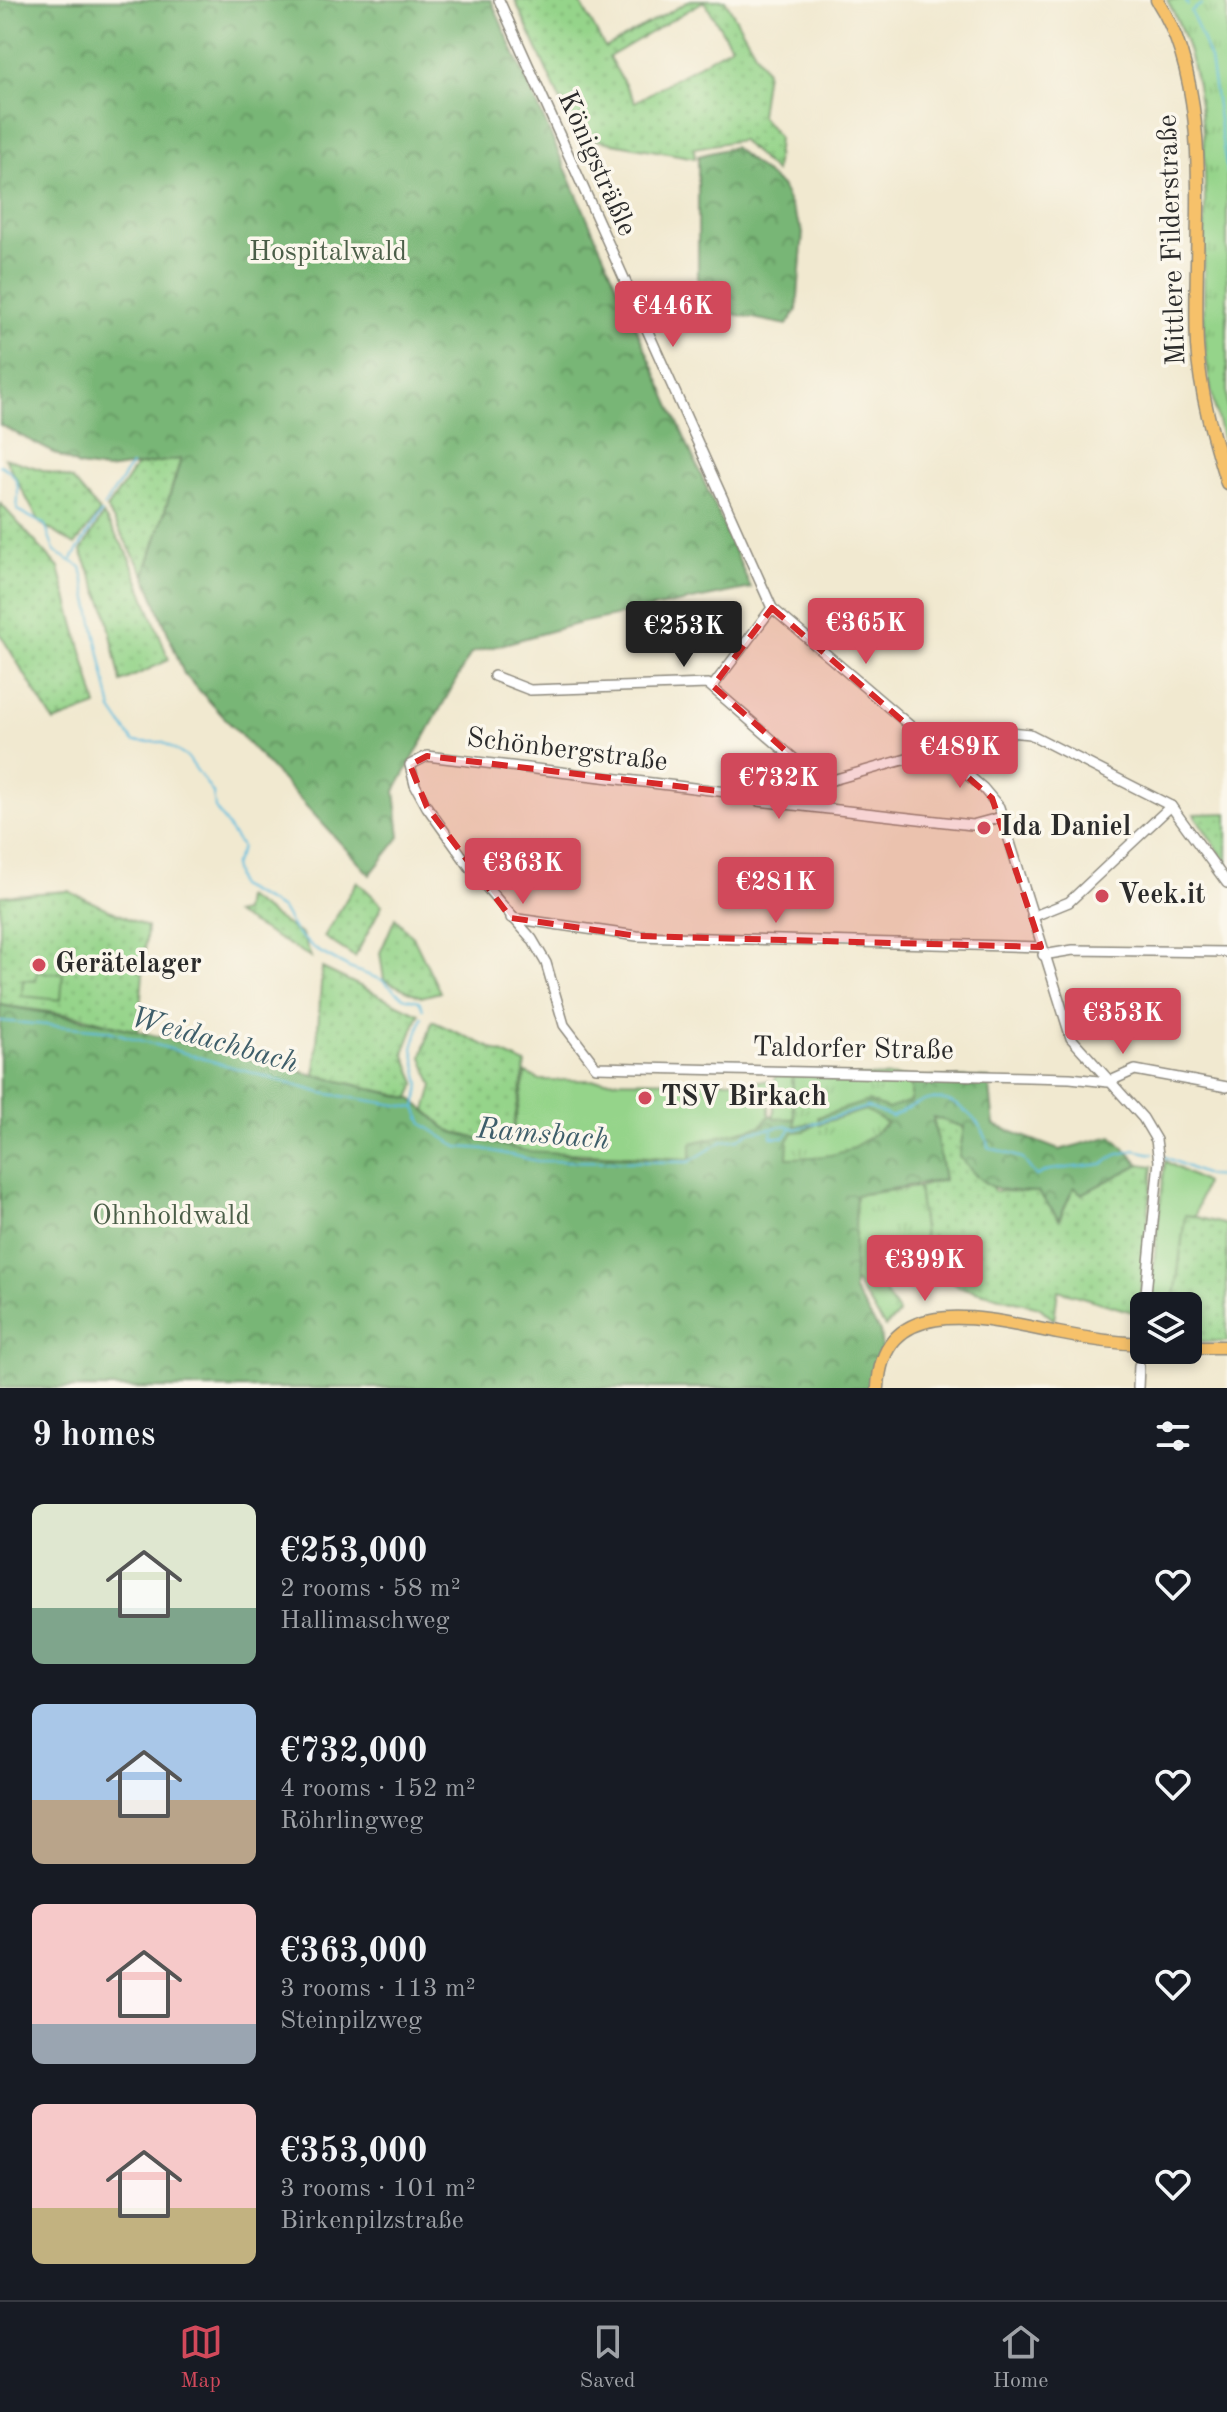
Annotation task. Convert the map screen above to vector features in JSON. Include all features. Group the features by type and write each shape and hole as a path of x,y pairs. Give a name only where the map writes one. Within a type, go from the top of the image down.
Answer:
{"main road":[{"name":"Mittlere Filderstraße","path":"1157,0 1177,38 1190,79 1195,128 1199,368 1209,421 1227,483"},
{"path":"878,1388 882,1362 891,1344 912,1326 933,1319 989,1319 1089,1339 1130,1343"},
{"path":"1202,1347 1227,1347"}],"street":[{"name":"Königsträßle","path":"499,0 772,608"},
{"path":"713,686 772,608 983,788 1002,817 1071,1038 1143,1118 1159,1156 1147,1292"},
{"path":"494,676 530,690 713,686 822,783"},
{"name":"Schönbergstraße","path":"511,918 474,873 415,785 410,765 427,756 735,793 822,783 1009,732 1030,734 1171,806"},
{"path":"758,801 972,825 1002,817"},
{"path":"1032,917 1069,902 1171,806 1227,883"},
{"path":"511,918 637,936 1042,951 1227,952"},
{"name":"Taldorfer Straße","path":"511,918 539,951 564,1025 596,1067 884,1072 1108,1082 1135,1070 1227,1087"},
{"path":"1138,1388 1139,1365"}],"highlighted area":[{"path":"772,608 992,798 1041,947 637,936 511,918 427,807 410,765 427,756 735,793 825,786 713,686"}],"green space":[{"name":"Hospitalwald","path":"0,0 491,0 751,588 580,623 471,653 395,791 400,837 370,875 184,674 145,575 181,459 107,470 79,466 0,425"},
{"path":"515,0 579,0 605,48 691,0 725,0 766,71 760,115 778,137 775,172 741,140 694,148 695,158 591,139 570,122","holes":["704,1 731,46 635,102 609,57"]},
{"path":"1167,0 1227,0 1227,456 1206,354 1203,127 1197,83 1185,40"},
{"path":"733,147 781,186 803,232 797,310 787,325 698,307 698,156"},
{"path":"5,458 72,479 100,512 75,545 40,523"},
{"path":"181,458 145,575 107,509 136,466"},
{"path":"0,503 59,568 97,706 54,722 0,634"},
{"path":"103,515 128,554 169,660 121,682 106,610 81,551"},
{"path":"1227,813 1227,864 1194,814"},
{"path":"357,881 382,905 355,957 324,937"},
{"path":"68,891 147,927 138,1032 85,1017 0,1005 0,896"},
{"path":"245,897 302,935 311,957 234,914 243,912"},
{"path":"395,918 414,938 440,992 421,997 384,980 380,953"},
{"path":"322,968 419,1014 404,1053 416,1083 410,1098 315,1075"},
{"path":"37,972 63,974 61,1000 22,996 23,980 36,981"},
{"name":"Ohnholdwald","path":"0,1005 100,1022 412,1099 449,1131 509,1147 583,1156 690,1159 691,1143 761,1126 769,1116 780,1114 784,1107 797,1108 815,1122 805,1131 845,1118 818,1124 818,1117 868,1100 888,1109 911,1077 989,1078 994,1125 1059,1150 1112,1136 1140,1164 1082,1194 1074,1187 1059,1219 1038,1192 1012,1191 985,1183 959,1156 964,1127 933,1117 944,1180 856,1195 854,1291 880,1332 882,1350 873,1388 0,1388"},
{"path":"432,1021 526,1064 509,1147 449,1131 426,1110 433,1086 422,1057"},
{"name":"TSV Birkach","path":"526,1073 540,1080 770,1081 769,1116 761,1126 691,1143 691,1159 526,1151 509,1147"},
{"path":"775,1075 792,1075 794,1119 774,1118"},
{"path":"792,1075 911,1077 911,1101 888,1109 868,1101 818,1117 819,1124 865,1110 887,1123 863,1142 842,1152 787,1158 788,1141 793,1132 805,1131 815,1125 815,1122 795,1126"},
{"path":"933,1116 964,1127 994,1191 1038,1192 1060,1218 1074,1186 1082,1193 1140,1164 1153,1166 1141,1292 1130,1292 1130,1311 1058,1290 1054,1320 1039,1307 960,1287 939,1273 926,1256 918,1187 944,1180"},
{"path":"1165,1161 1205,1183 1195,1216 1185,1215 1176,1292 1151,1292"},
{"path":"918,1187 926,1256 879,1271 886,1294 899,1314 885,1327 854,1280 856,1195"},
{"path":"1185,1214 1227,1225 1227,1342 1202,1341 1202,1292 1176,1292"}],"waterway":[{"path":"1185,0 1188,5"},
{"path":"1202,4 1191,11 1210,59 1227,173"},
{"name":"Ramsbach","path":"0,465 15,478 17,510 45,525 55,552 81,567 112,710 134,742 163,742 188,758 213,793 215,808 242,848 233,866 238,886 282,909 296,933 318,951 349,968 382,980 403,997 419,1001 423,1009"},
{"path":"104,507 131,465"},
{"path":"72,559 101,513"},
{"path":"58,963 63,955 61,946"},
{"name":"Ramsbach","path":"422,1017 413,1048 420,1084 416,1108 423,1124 458,1147 484,1149 537,1161 689,1162 723,1141 739,1139 748,1132 788,1126 796,1129 867,1107 892,1117 918,1103 934,1099 952,1103 969,1114 982,1130 988,1147 1022,1158 1036,1176 1049,1170 1103,1164 1116,1155 1135,1150 1153,1154"},
{"name":"Weidachbach","path":"0,1021 105,1030 322,1093 416,1108"},
{"name":"Ramsbach","path":"772,1131 771,1137 785,1137 791,1128"},
{"name":"Ramsbach","path":"1163,1156 1208,1176 1227,1177"}],"place":[{"name":"Ida Daniel","path":"984,828"},
{"name":"Veek.it","path":"1102,896"},
{"name":"Gerätelager","path":"39,965"},
{"name":"TSV Birkach","path":"645,1098"}]}
